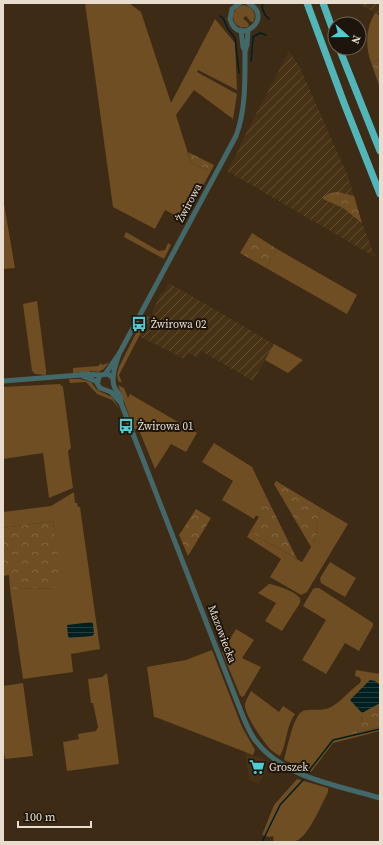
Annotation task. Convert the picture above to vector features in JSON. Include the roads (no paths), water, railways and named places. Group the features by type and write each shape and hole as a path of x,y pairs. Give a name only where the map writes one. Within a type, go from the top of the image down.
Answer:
{"highway":[{"path":"307,3 344,104 380,194"},
{"path":"323,3 328,16"},
{"path":"342,56 380,151"}],"street":[{"name":"Żwirowa","path":"240,3 232,8 230,16 232,25 240,30 245,51"},
{"name":"Żwirowa","path":"103,374 119,354 236,136 244,95 245,51 248,30 254,27 257,22 258,15 256,5 248,3"},
{"path":"240,30 248,30"},
{"name":"Żwirowa","path":"113,378 119,354"},
{"name":"Mazowiecka","path":"3,381 83,374 103,374"},
{"path":"98,382 103,374 110,374 113,378"},
{"name":"Mazowiecka","path":"80,375 98,382 100,388 108,390 121,403"},
{"name":"Mazowiecka","path":"113,378 114,385 122,399 121,403 238,704 254,740 273,758 297,773 380,798"},
{"path":"108,390 114,385"}],"water":[{"path":"92,622 94,634 92,636 69,638 67,625"},
{"path":"370,680 375,681 380,685 380,703 362,713 350,700"}],"waterway":[{"path":"263,3 262,7 265,15 269,19"},
{"path":"220,16 223,18 228,29 235,38 239,73"},
{"path":"251,61 253,37 260,33 266,35"},
{"path":"308,772 333,740 380,729"},
{"path":"262,842 280,805 303,780"}],"place":[{"name":"Żwirowa 02","path":"139,324"},
{"name":"Żwirowa 01","path":"126,426"},
{"name":"Groszek","path":"257,767"}]}
